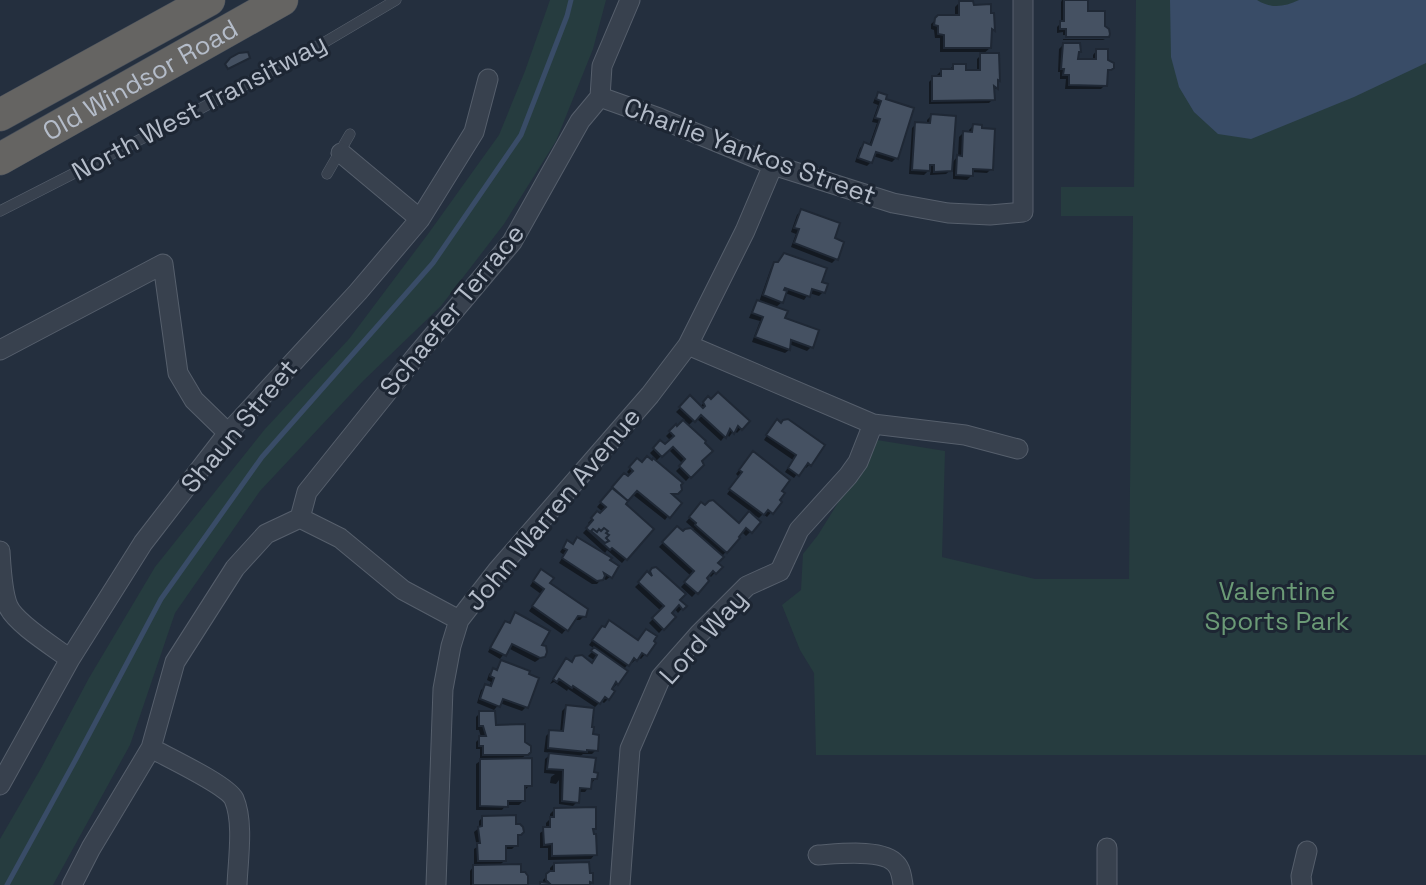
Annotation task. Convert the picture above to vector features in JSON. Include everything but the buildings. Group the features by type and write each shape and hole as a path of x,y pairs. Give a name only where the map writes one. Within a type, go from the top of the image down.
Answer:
{"highway":[{"name":"Old Windsor Road","path":"0,115 209,0"},
{"name":"Old Windsor Road","path":"0,159 282,0"}],"street":[{"path":"600,97 602,66 629,0"},
{"name":"Charlie Yankos Street","path":"600,97 773,165 893,203 948,213 990,215 1023,212 1023,0"},
{"name":"Shaun Street","path":"0,785 70,659 143,543 228,433 358,292 420,219 474,132 488,79"},
{"name":"Schaefer Terrace","path":"300,518 307,492 512,242 580,121 600,97"},
{"path":"341,153 420,219"},
{"name":"John Warren Avenue","path":"436,885 443,689 459,620 497,571 650,395 688,345 745,231 773,165"},
{"path":"0,350 163,264 178,373 194,400 228,433"},
{"path":"688,345 873,424 965,435 1018,449"},
{"name":"Lord Way","path":"620,885 630,749 661,677 747,586 780,571 799,530 853,469 873,424"},
{"path":"72,885 151,748 175,662 235,568 266,534 300,518 340,538 403,590 459,620"},
{"path":"0,551 8,607 23,624 70,659"},
{"path":"151,748 217,784 233,796 239,820 237,885"},
{"path":"1107,848 1107,885"},
{"path":"1302,885 1301,876 1307,851"},
{"path":"818,855 873,854 886,857 895,862 903,885"}],"lane":[{"name":"North West Transitway","path":"0,211 196,111 325,42 396,0"},
{"path":"327,174 350,134"}],"green space":[{"path":"550,0 606,0 593,49 556,141 504,224 441,306 363,381 260,491 175,613 130,745 53,885 0,885 0,839 89,678 155,567 265,429 349,339 499,135"},
{"name":"Valentine Sports Park","path":"1136,0 1426,0 1426,755 816,755 814,673 800,650 782,605 801,590 803,554 818,535 877,440 945,451 942,557 1035,579 1129,579 1133,216 1061,216 1061,187 1134,187"}],"water":[{"path":"1170,0 1257,0 1278,6 1299,0 1426,0 1426,63 1354,97 1251,139 1218,134 1194,112 1179,87 1171,57"}],"waterway":[{"path":"7,885 161,599 262,457 433,263 521,135 571,0"}]}
